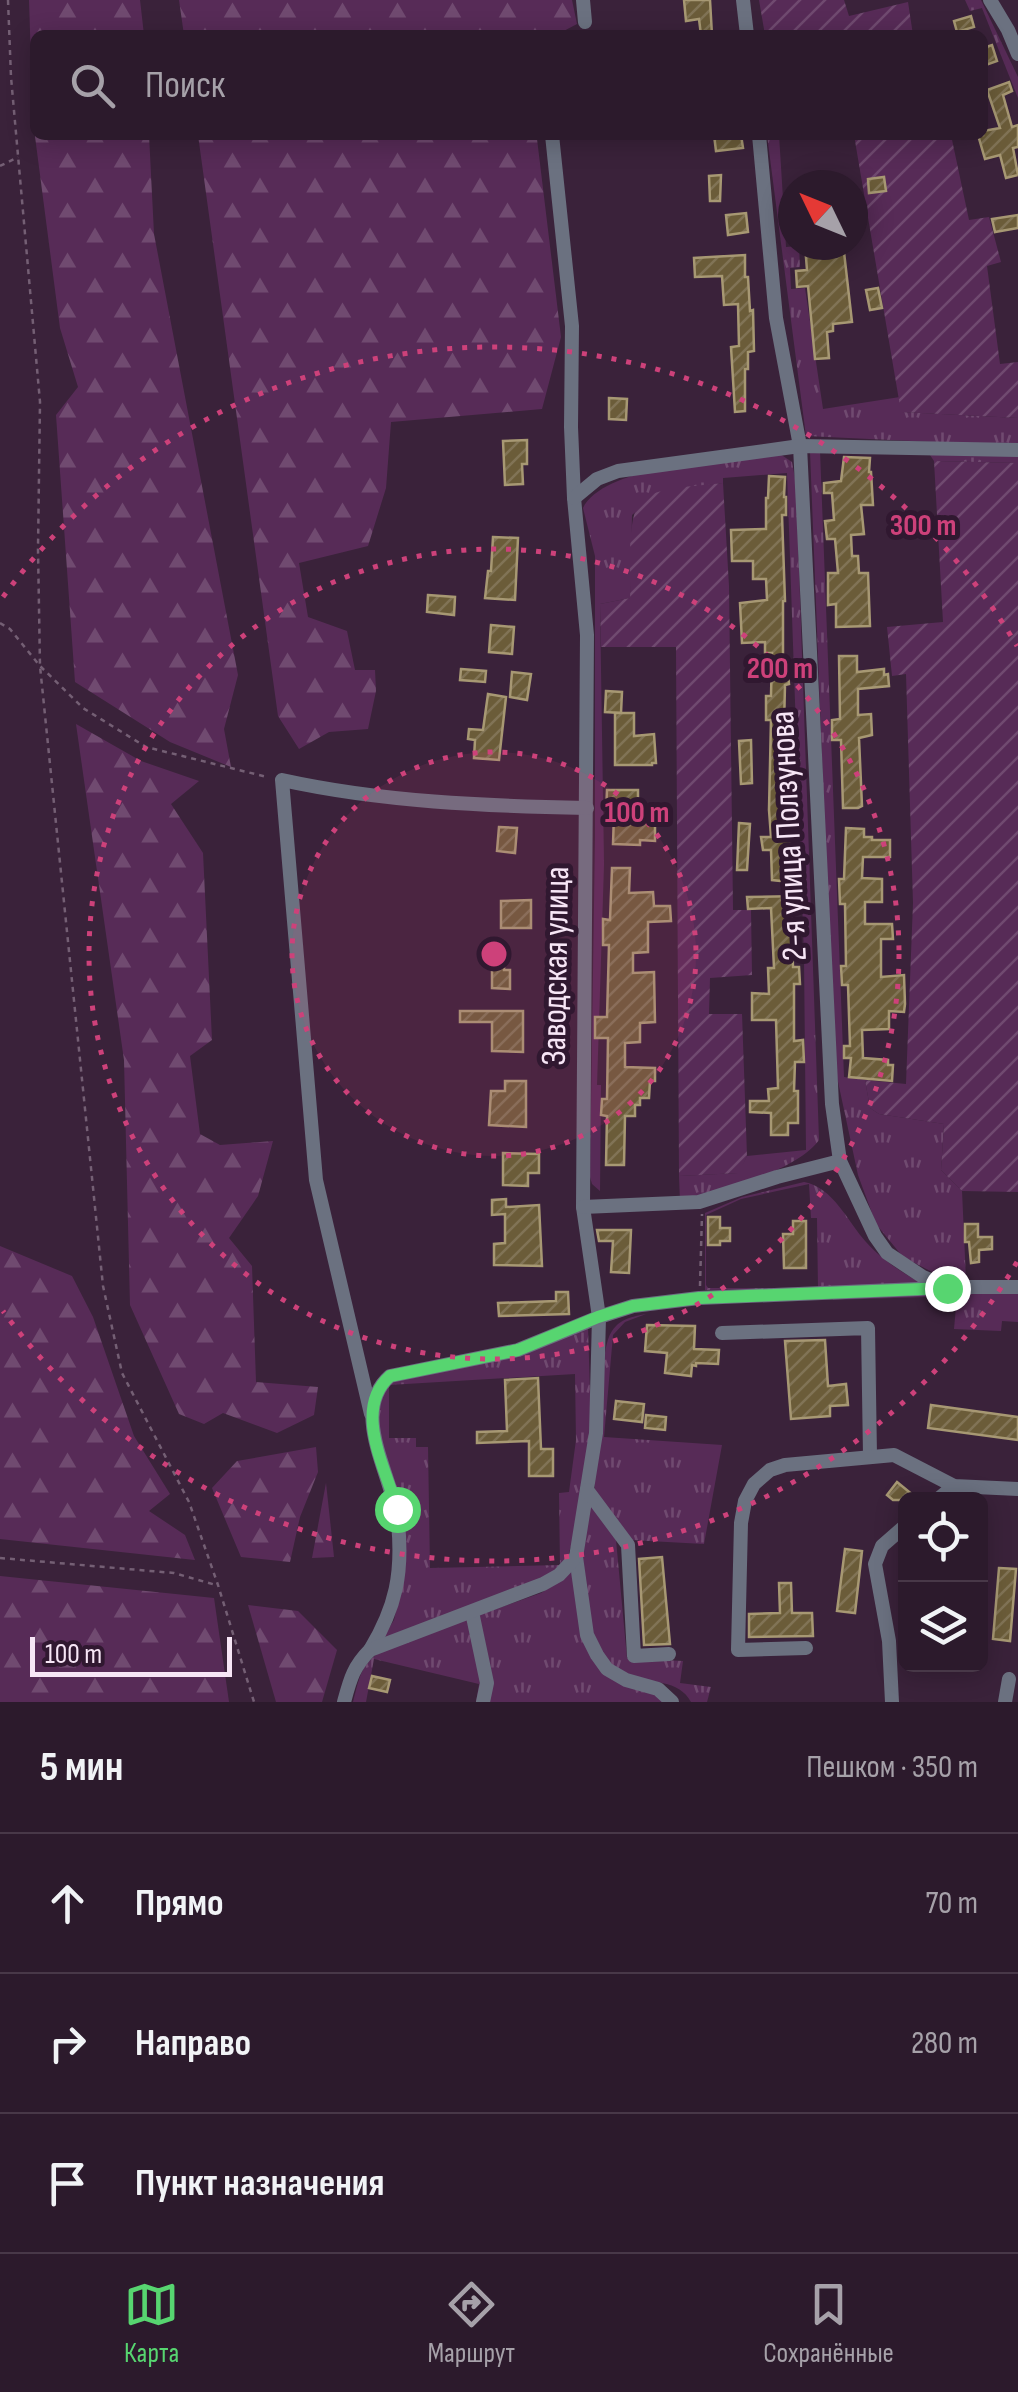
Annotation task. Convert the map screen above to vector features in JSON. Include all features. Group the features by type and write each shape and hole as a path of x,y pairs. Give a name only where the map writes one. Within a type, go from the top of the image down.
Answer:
{"street":[{"path":"583,0 585,22"},
{"path":"743,0 746,30"},
{"path":"990,0 1018,54"},
{"name":"Заводская улица","path":"553,140 572,326 570,427 587,635 583,1208 598,1317 596,1433 576,1556 587,1635 596,1655 607,1669 626,1680 658,1689 672,1702"},
{"name":"2-я улица Ползунова","path":"759,140 776,318 800,446 832,1104 840,1160 875,1236 888,1252 947,1288"},
{"path":"574,498 597,480 618,471 800,446 1018,450"},
{"path":"344,1702 358,1662 386,1625 393,1604 398,1583 397,1509 375,1438 316,1180 282,780 322,789 403,798 587,808"},
{"path":"583,1208 702,1201 840,1160"},
{"path":"371,1414 375,1394 390,1376 518,1350 633,1306 699,1298 1018,1288"},
{"path":"722,1333 868,1328 870,1456"},
{"path":"806,1648 738,1650 741,1522 745,1501 754,1484 770,1470 894,1455 954,1486 1018,1489"},
{"path":"947,1492 954,1486"},
{"path":"588,1490 628,1545 634,1656 670,1654"},
{"path":"892,1702 889,1641 875,1564 882,1546 898,1532"},
{"path":"370,1650 543,1584 576,1556"},
{"path":"472,1612 486,1684 482,1702"},
{"path":"1005,1702 1009,1679"}],"path":[{"path":"8,0 11,77 40,402 40,666 103,1286 122,1373 189,1502 254,1702"},
{"path":"0,166 20,156"},
{"path":"0,623 83,708 146,747 282,780"},
{"path":"699,1298 702,1201"},
{"path":"0,1558 174,1573 218,1586"}],"green space":[{"path":"29,0 140,0 143,30 30,30"},
{"path":"179,0 572,0 577,24 566,30 183,30"},
{"path":"759,0 844,0 849,16 908,2 912,30 764,30"},
{"path":"965,0 981,0 1018,77 1018,98 982,8 970,11"},
{"path":"35,140 149,140 154,234 238,675 224,729 231,767 170,742 75,682 56,415 78,387 60,328"},
{"path":"199,140 537,140 561,337 542,409 391,422 386,488 368,546 299,563 308,617 347,631 355,670 375,670 376,691 368,729 329,732 299,749 278,716"},
{"path":"768,140 779,140 781,170 778,170 778,220"},
{"path":"855,140 952,140 969,220 989,217 1001,262 987,266 1000,364 1018,362 1018,418 901,412 868,218 868,170 860,170"},
{"path":"783,260 800,260 800,267 790,268 791,289 805,288 823,409 900,397 902,412 1018,418 1018,446 806,436"},
{"path":"810,451 820,451 844,1077 865,1080 870,1108 879,1114 944,1124 941,1170 962,1191 966,1280 942,1277 903,1257 876,1224 858,1175 834,1063"},
{"path":"780,454 792,462 796,484 819,1140 808,1151 775,1171 680,1201 679,1176 738,1173 747,1156 806,1150 804,957 787,473 723,478 723,483 658,492 632,515 630,598 600,604 604,864 597,1085 601,1085 600,1191 590,1177 595,556 583,508 596,493 643,473"},
{"path":"930,455 1018,455 1018,463 934,461"},
{"path":"934,461 1018,463 1018,1192 962,1191 941,1170 944,1124 879,1114 870,1108 865,1080 906,1084 913,903 906,674 892,676 887,627 943,622"},
{"path":"723,483 729,586 733,910 751,910 752,975 710,978 709,1014 742,1014 747,1156 739,1173 679,1176 676,647 601,647 600,604 630,598 631,529 644,498 672,489"},
{"path":"76,724 141,761 199,781 171,804 203,853 212,1040 190,1056 200,1134 220,1145 273,1141 258,1196 229,1238 252,1266 256,1382 318,1387 314,1415 277,1433 223,1413 204,1424 179,1414 130,1305 124,1060"},
{"path":"804,1182 814,1185 832,1198 879,1255 924,1285 818,1287 817,1218 811,1218 809,1184 741,1199 706,1215 708,1288 793,1288 705,1290 705,1213 742,1197"},
{"path":"0,1246 72,1276 93,1317 134,1436 170,1494 149,1511 185,1535 195,1560 0,1539"},
{"path":"1018,1293 1018,1322 1002,1321 1001,1331 954,1329 957,1296 833,1300 833,1294"},
{"path":"646,1314 625,1322 613,1335 604,1437 722,1445 704,1544 631,1540 596,1493 608,1340 619,1323"},
{"path":"588,1327 591,1426 578,1523 568,1556 557,1572 380,1642 394,1620 402,1584 376,1427 379,1398 388,1380","holes":["575,1374 576,1440 569,1492 559,1493 560,1565 430,1568 428,1447 416,1447 416,1438 389,1438 389,1385"]},
{"path":"316,1447 318,1472 300,1517 290,1562 241,1557 212,1488 237,1461"},
{"path":"326,1483 334,1557 312,1558"},
{"path":"590,1501 616,1540 627,1658 683,1661 680,1683 711,1687 707,1702 691,1702 672,1686 629,1677 617,1671 601,1653 592,1630 580,1559"},
{"path":"574,1566 594,1660 656,1692 665,1702 476,1702 479,1684 374,1659 366,1702 353,1702 365,1666 384,1649 541,1593 566,1577"},
{"path":"0,1576 214,1598 229,1702 0,1702"},
{"path":"248,1605 298,1611 337,1650 322,1702 276,1702"}],"building":[{"path":"684,0 710,0 712,30 700,30 699,19 686,21"},
{"path":"971,16 974,27 956,30 954,21"},
{"path":"992,45 997,61 988,64 988,46"},
{"path":"1009,82 1012,91 1003,95 1012,127 1018,125 1018,147 1013,148 1018,175 1006,178 1000,155 985,159 979,140 988,140 988,130 1000,128 988,90"},
{"path":"715,140 742,140 743,148 716,151"},
{"path":"721,175 720,201 710,201 709,176"},
{"path":"884,177 886,191 869,193 868,179"},
{"path":"746,213 748,232 728,235 726,215"},
{"path":"1018,215 1018,228 995,232 992,219"},
{"path":"745,255 754,351 748,352 745,369 745,411 735,412 731,347 739,346 738,304 724,305 722,276 695,277 694,258"},
{"path":"806,260 845,260 852,322 833,324 833,331 827,332 829,358 815,359 808,286 797,287 796,271 807,270"},
{"path":"878,288 882,308 870,310 866,290"},
{"path":"609,398 627,399 626,420 609,419"},
{"path":"527,440 523,484 505,485 503,441"},
{"path":"844,457 870,458 873,505 861,505 864,534 851,535 852,556 858,556 859,573 868,573 870,626 836,627 836,604 828,605 828,573 838,573 835,539 827,539 825,521 834,520 832,493 824,493 824,483 841,481"},
{"path":"769,476 785,477 783,666 787,666 789,684 785,685 784,726 795,727 794,740 786,740 787,797 796,796 799,838 790,840 791,882 772,880 771,850 763,850 761,837 771,837 771,720 766,720 766,696 771,696 772,653 765,653 765,642 742,643 740,603 767,600 766,579 753,579 753,561 732,561 731,530 766,529"},
{"path":"493,537 518,538 515,600 485,598"},
{"path":"428,595 455,597 454,615 427,612"},
{"path":"491,625 514,627 512,654 489,652"},
{"path":"839,656 857,656 857,672 884,669 884,675 888,674 889,686 858,689 858,715 871,714 872,735 859,738 862,806 858,808 843,808 841,740 832,740 832,720 840,719"},
{"path":"461,669 486,671 485,682 460,680"},
{"path":"512,672 531,674 527,700 510,697"},
{"path":"606,691 622,692 621,713 605,712"},
{"path":"488,694 506,697 499,760 474,758 475,740 468,739 469,729 483,730"},
{"path":"615,713 634,713 634,736 654,734 656,763 615,765"},
{"path":"751,740 752,783 741,784 739,741"},
{"path":"607,790 638,790 638,815 655,815 655,841 613,844 614,814 606,813"},
{"path":"739,823 750,824 747,870 737,870"},
{"path":"499,827 517,828 515,853 497,851"},
{"path":"846,828 864,829 864,837 872,840 890,840 890,857 863,857 862,878 882,879 882,902 865,902 865,924 892,924 893,939 881,939 881,977 904,975 904,1012 889,1011 889,1029 862,1030 863,1058 888,1060 888,1065 893,1065 892,1081 849,1077 851,1058 844,1058 844,1046 850,1046 848,985 842,985 841,966 846,966 845,904 840,904 839,879 844,879"},
{"path":"612,868 630,868 629,893 653,892 654,906 670,906 671,921 648,922 648,952 633,953 633,973 654,972 655,1022 640,1023 640,1042 625,1043 625,1067 655,1068 655,1081 650,1081 649,1098 640,1098 640,1105 635,1105 635,1116 625,1116 624,1165 606,1165 607,1116 601,1115 602,1099 607,1099 608,1038 595,1038 595,1017 607,1017 609,945 603,945 603,919 610,920"},
{"path":"800,896 802,907 791,908 793,967 799,967 800,984 794,984 794,1041 803,1040 804,1062 795,1062 798,1123 788,1123 788,1135 771,1135 771,1113 750,1112 750,1101 769,1101 768,1089 778,1088 776,1020 752,1020 752,993 769,994 768,968 774,968 771,908 748,909 747,897"},
{"path":"531,900 531,928 501,928 501,901"},
{"path":"492,967 510,970 510,989 492,988"},
{"path":"460,1011 523,1011 523,1052 492,1051 492,1022 460,1022"},
{"path":"505,1081 526,1081 526,1127 489,1125 491,1091 505,1091"},
{"path":"503,1153 539,1154 539,1173 528,1173 528,1186 503,1185"},
{"path":"506,1199 506,1207 539,1205 542,1266 494,1265 494,1244 505,1243 505,1214 492,1215 492,1200"},
{"path":"708,1217 720,1217 720,1228 730,1228 730,1241 708,1245"},
{"path":"793,1221 806,1221 806,1268 784,1268 783,1234 793,1234"},
{"path":"965,1224 978,1224 978,1237 992,1237 992,1249 979,1250 979,1262 971,1263"},
{"path":"597,1230 631,1230 629,1273 611,1272 613,1241 599,1241"},
{"path":"556,1292 568,1292 569,1314 499,1316 498,1303 556,1301"},
{"path":"647,1325 695,1326 694,1349 719,1350 718,1364 696,1363 692,1365 691,1376 665,1373 667,1353 645,1351"},
{"path":"825,1340 828,1386 846,1384 848,1405 830,1406 830,1416 791,1419 785,1341"},
{"path":"538,1378 541,1449 553,1449 553,1476 529,1476 529,1441 477,1443 477,1432 507,1431 505,1380"},
{"path":"616,1401 644,1404 642,1422 614,1419"},
{"path":"931,1405 1018,1417 1018,1440 928,1428"},
{"path":"646,1415 666,1417 665,1430 645,1428"},
{"path":"897,1482 909,1492 898,1492 898,1500 887,1495"},
{"path":"845,1549 862,1551 855,1613 837,1611"},
{"path":"662,1557 670,1644 644,1645 639,1559"},
{"path":"999,1568 1016,1569 1010,1641 993,1639"},
{"path":"779,1583 791,1583 792,1613 812,1613 813,1636 749,1637 749,1614 780,1613"},
{"path":"372,1676 390,1680 387,1692 369,1688"}],"route":[{"path":"397,1509 371,1414 375,1394 390,1376 518,1350 633,1306 699,1298 947,1288"}]}
